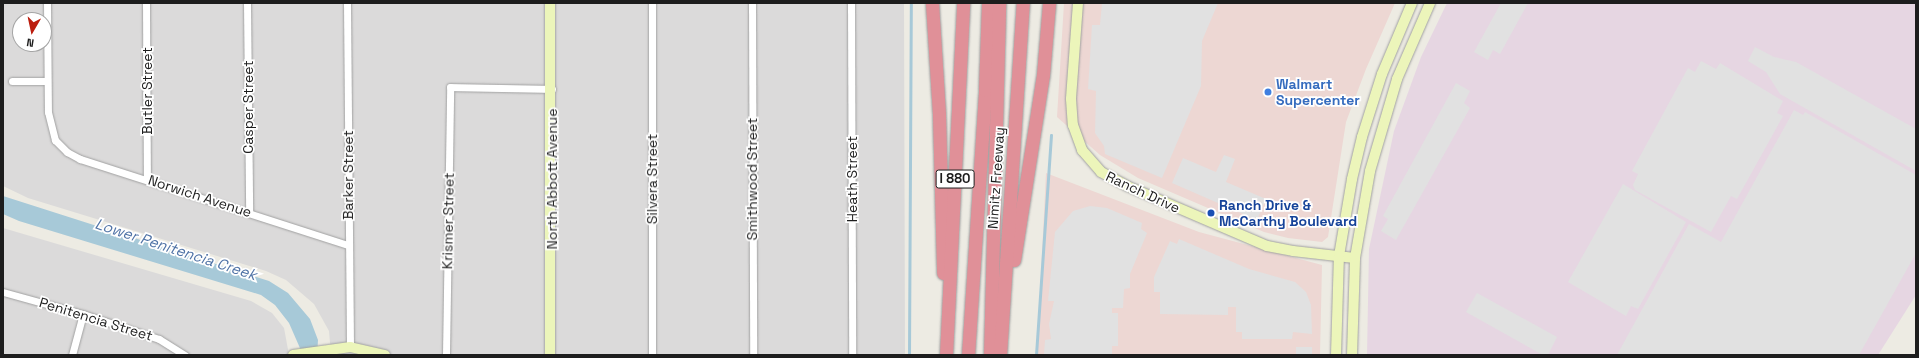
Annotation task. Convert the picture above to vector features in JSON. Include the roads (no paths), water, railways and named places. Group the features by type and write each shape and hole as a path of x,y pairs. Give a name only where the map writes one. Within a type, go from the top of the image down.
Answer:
{"highway":[{"path":"932,3 939,115 945,355"},
{"name":"I 880","path":"945,355 963,3"},
{"path":"968,355 985,90 988,3"},
{"path":"990,355 998,3"},
{"name":"Nimitz Freeway","path":"1000,355 1022,3"},
{"path":"1002,322 1026,187 1042,75 1048,3"}],"street":[{"path":"12,81 46,81 47,3"},
{"name":"Butler Street","path":"146,3 147,178"},
{"name":"Casper Street","path":"247,3 249,211"},
{"name":"Barker Street","path":"347,3 350,347"},
{"name":"North Abbott Avenue","path":"550,3 552,89 550,355"},
{"name":"Silvera Street","path":"652,3 652,355"},
{"name":"Smithwood Street","path":"752,3 753,355"},
{"name":"Heath Street","path":"851,3 852,355"},
{"name":"Ranch Drive","path":"1078,3 1071,112 1076,138 1096,167 1127,186 1267,246 1293,252 1355,258"},
{"path":"1336,355 1339,256 1348,198 1362,137 1382,74 1412,3"},
{"path":"1352,355 1355,258 1364,200 1377,141 1397,79 1430,3"},
{"name":"Norwich Avenue","path":"46,81 48,112 55,140 67,152 80,159 147,178 348,245"},
{"name":"Krismer Street","path":"446,355 450,87 552,89"},
{"name":"Penitencia Street","path":"3,292 84,314 159,339 185,355"},
{"path":"72,355 84,314"},
{"path":"296,354 320,349 350,347 385,355"}],"water":[{"path":"3,196 269,281 288,293 310,319 318,340 317,355 303,355 289,323 275,305 261,295 19,221 3,214"}],"waterway":[{"path":"909,355 911,3"},
{"path":"1036,355 1051,136"}],"place":[{"name":"Walmart Supercenter","path":"1268,92"},
{"name":"Ranch Drive & McCarthy Boulevard","path":"1211,213"}],"water label":[{"name":"Lower Penitencia Creek","path":"176,249"}]}
